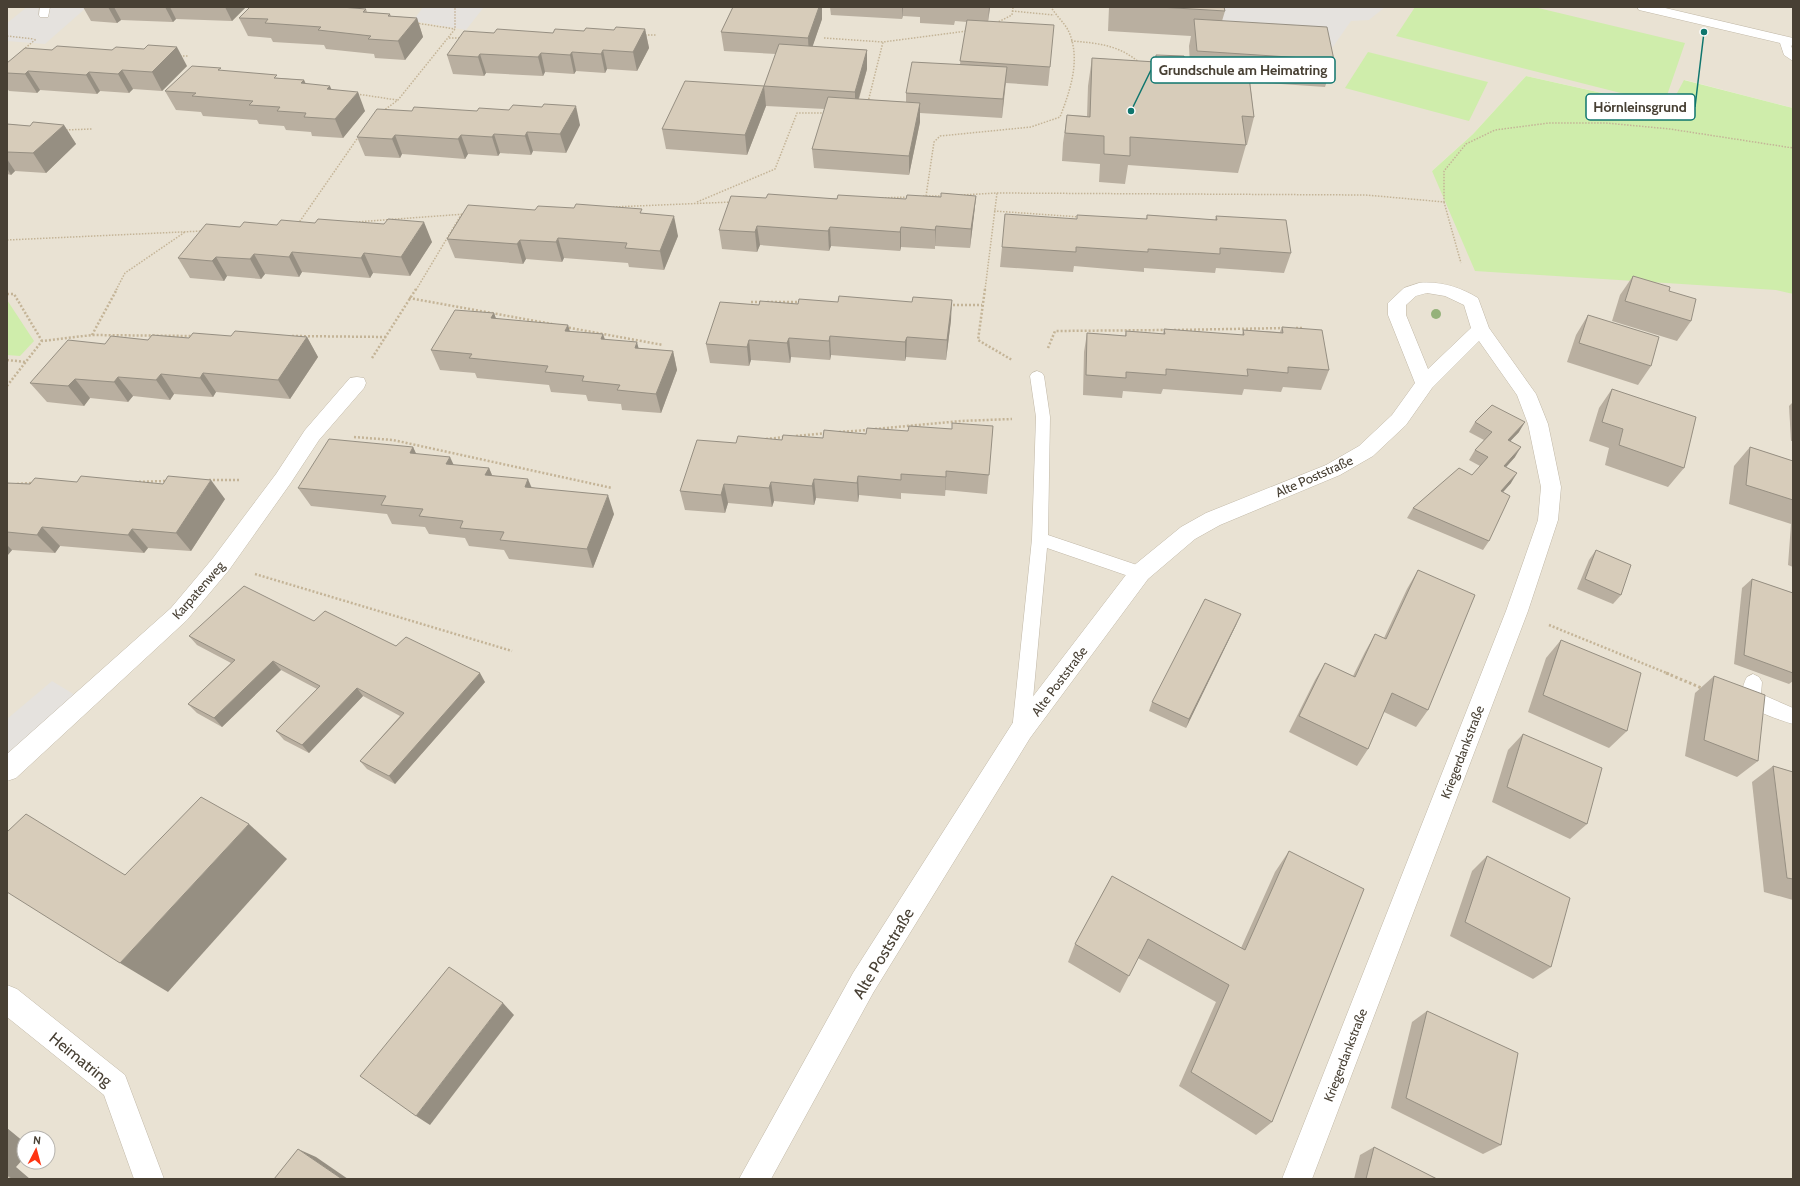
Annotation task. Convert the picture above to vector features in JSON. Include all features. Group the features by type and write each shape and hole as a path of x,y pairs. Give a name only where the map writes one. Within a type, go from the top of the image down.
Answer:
{"street":[{"path":"1644,7 1788,41"},
{"path":"1425,382 1397,315 1397,303 1411,291 1425,288 1453,292 1472,302"},
{"name":"Kriegerdankstraße","path":"1297,1179 1517,612 1548,520 1551,487 1538,424 1526,394 1480,329 1472,302"},
{"name":"Alte Poststraße","path":"754,1179 864,983 1021,731 1140,573 1188,533 1213,519 1334,470 1366,451 1399,420 1425,382 1480,329"},
{"name":"Karpatenweg","path":"7,770 178,614 221,564 283,479 312,435 357,383"},
{"name":"Heimatring","path":"7,999 115,1085 149,1179"}],"lane":[{"path":"1788,41 1789,54 1793,58"},
{"name":"Alte Poststraße","path":"1021,731 1040,539 1043,417 1038,376"},
{"path":"1040,539 1140,573"},
{"path":"1752,690 1780,712 1793,716"}],"path":[{"path":"388,112 380,112 398,100 455,29 455,7"},
{"path":"992,25 1012,15 1013,7"},
{"path":"926,196 934,142 940,136 1031,127 1060,117 1069,96 1075,56 1069,32 1054,15 1051,7"},
{"path":"20,52 36,40 45,11"},
{"path":"1012,11 1054,15"},
{"path":"409,22 455,29"},
{"path":"824,38 883,42 971,31"},
{"path":"641,35 656,35"},
{"path":"7,36 36,40"},
{"path":"448,38 464,38"},
{"path":"1071,41 1107,43 1131,53 1145,68"},
{"path":"867,106 883,42"},
{"path":"180,56 188,56"},
{"path":"351,93 398,100"},
{"path":"695,203 775,169 797,114 827,114"},
{"path":"1472,302 1444,202 1444,171 1466,144 1495,130 1549,123 1606,123 1670,129 1793,148"},
{"path":"61,130 92,129"},
{"path":"304,226 296,226 363,132"},
{"path":"957,195 997,193 1366,196 1444,202"},
{"path":"997,193 978,340 1038,376 1055,331 1287,328"},
{"path":"878,198 949,195"},
{"path":"609,207 734,202"},
{"path":"994,211 1081,217"},
{"path":"351,222 469,214"},
{"path":"357,383 461,215"},
{"path":"7,240 209,230"},
{"path":"92,335 125,273 186,232"},
{"path":"7,294 14,294 42,341"},
{"path":"409,298 556,325"},
{"path":"750,302 806,302"},
{"path":"942,304 982,305"},
{"path":"563,326 663,345"},
{"path":"1295,328 1303,328"},
{"path":"7,386 42,341 92,335 195,336"},
{"path":"290,336 386,336"},
{"path":"7,360 26,362"},
{"path":"836,432 961,421 1043,417"},
{"path":"759,440 829,433"},
{"path":"312,435 393,440 612,488"},
{"path":"204,480 283,479"},
{"path":"133,482 172,481"},
{"path":"15,484 38,483"},
{"path":"221,564 512,651"},
{"path":"1517,612 1718,695 1752,690"}],"shaded area":[{"path":"7,7 1793,7 1793,108 1685,80 1670,108 1526,76 1473,134 1432,171 1793,294 1793,1179 7,1179"},
{"path":"27,7 87,7 45,44 7,41 7,23"},
{"path":"423,7 484,7 466,30 413,21"},
{"path":"1216,7 1385,7 1369,20 1351,21 1330,51 1225,45"},
{"path":"52,681 75,695 7,754 7,719"}],"green space":[{"path":"1415,7 1534,7 1685,43 1664,104 1396,36"},
{"path":"1368,52 1488,82 1469,121 1345,88"},
{"path":"1526,76 1669,108 1684,80 1793,108 1793,294 1776,290 1475,271 1432,171 1473,134"},
{"path":"7,300 34,341 20,356 7,355"}],"building":[{"path":"250,7 341,7 366,9 363,12 390,14 388,16 417,18 398,41 368,39 371,36 318,30 321,27 265,23 268,19 239,18"},
{"path":"733,7 819,7 808,38 721,32"},
{"path":"1159,7 1224,7 1225,11"},
{"path":"1194,19 1327,27 1334,60 1197,51"},
{"path":"967,20 1054,25 1050,67 960,61"},
{"path":"616,27 645,29 633,52 603,50 601,54 572,52 570,55 541,53 538,57 480,54 478,57 447,55 464,31 494,33 497,29 553,33 555,29 584,31 586,28 614,30"},
{"path":"779,44 867,50 855,92 764,86"},
{"path":"148,45 177,47 152,72 122,70 118,74 89,72 86,75 28,71 25,74 7,73 7,63 25,48 52,50 57,46 112,50 116,47 144,49"},
{"path":"1156,55 1184,56 1185,65 1248,69 1254,117 1242,116 1246,145 1130,137 1130,156 1104,154 1104,136 1065,133 1067,115 1090,117 1092,58 1156,62"},
{"path":"912,62 1007,67 1003,99 906,93"},
{"path":"192,66 221,68 218,70 277,75 274,78 304,80 301,83 330,86 327,89 358,92 335,119 304,117 306,113 277,111 280,107 249,105 253,101 192,96 196,93 165,91"},
{"path":"685,81 764,86 745,135 662,129"},
{"path":"828,97 920,103 909,156 812,149"},
{"path":"544,104 576,106 560,134 527,132 525,136 494,134 492,137 461,135 458,139 395,135 392,139 357,137 377,109 412,111 414,107 477,111 479,108 509,110 513,105 542,107"},
{"path":"33,122 64,125 33,153 7,152 7,124 30,126"},
{"path":"941,193 976,196 971,229 936,226 935,230 901,227 900,232 830,227 828,231 757,226 755,232 719,230 731,196 766,198 768,194 837,199 838,195 906,199 907,195 941,197"},
{"path":"576,204 642,209 640,213 674,216 660,251 625,248 627,243 558,238 556,242 520,240 517,244 447,239 468,205 535,210 538,206 574,208"},
{"path":"1005,214 1077,219 1077,215 1147,219 1147,215 1217,220 1216,216 1286,220 1291,253 1220,248 1220,254 1148,249 1148,252 1076,247 1076,252 1002,247"},
{"path":"318,219 384,224 388,219 424,222 401,257 364,253 361,258 292,252 289,257 254,254 250,259 216,257 212,261 178,258 206,224 240,227 244,222 277,225 281,220 315,223"},
{"path":"1633,276 1670,287 1669,291 1696,299 1691,321 1625,301"},
{"path":"839,296 912,302 913,297 952,300 947,340 907,337 905,342 830,336 829,341 789,338 787,343 749,340 747,347 706,344 720,302 759,305 760,301 798,304 799,299 838,302"},
{"path":"455,310 494,313 491,318 568,325 565,331 603,334 601,339 637,342 635,348 673,351 656,394 617,390 620,385 582,381 584,376 545,372 548,366 469,358 472,354 431,350"},
{"path":"1588,315 1659,337 1651,366 1579,343"},
{"path":"1282,327 1322,330 1329,370 1288,367 1288,373 1247,369 1248,376 1166,369 1166,375 1126,372 1126,378 1086,375 1087,333 1126,336 1126,331 1165,334 1164,329 1244,335 1243,330 1283,333"},
{"path":"235,331 307,337 278,380 203,373 200,378 161,374 156,380 118,377 114,382 75,379 68,386 30,383 68,340 105,344 111,336 148,340 152,335 189,338 193,333 231,336"},
{"path":"1612,389 1696,417 1684,468 1619,445 1623,429 1602,422"},
{"path":"1492,405 1525,422 1508,440 1521,447 1504,466 1517,473 1501,491 1510,496 1489,541 1413,508 1459,468 1472,475 1488,457 1475,450 1492,432 1475,422"},
{"path":"952,423 993,426 989,475 946,471 946,477 901,474 901,480 858,476 857,483 814,479 812,486 771,482 769,488 724,484 721,495 680,491 697,440 736,443 738,436 782,440 783,435 823,438 824,430 866,434 867,428 908,431 909,426 952,429"},
{"path":"329,439 413,447 410,453 450,457 446,464 489,468 485,475 528,479 525,487 608,495 587,549 500,540 504,532 460,528 463,521 419,516 423,509 381,505 386,496 298,488"},
{"path":"1750,447 1793,461 1793,500 1746,485"},
{"path":"81,476 163,484 168,476 211,480 176,533 132,529 128,535 42,527 37,535 7,532 7,483 30,484 35,478 77,482"},
{"path":"1596,550 1631,565 1621,595 1585,579"},
{"path":"1418,570 1475,595 1428,710 1392,693 1368,749 1299,716 1325,663 1355,677 1375,634 1386,639"},
{"path":"1752,579 1793,593 1793,673 1744,655"},
{"path":"244,586 314,621 325,611 396,646 406,637 480,673 389,776 360,761 404,713 357,688 302,745 276,731 320,686 273,661 214,718 188,704 235,660 189,636"},
{"path":"1205,599 1241,614 1189,719 1152,702"},
{"path":"1561,640 1641,673 1627,731 1543,695"},
{"path":"1714,676 1765,695 1758,761 1704,740"},
{"path":"1523,734 1602,768 1587,824 1507,787"},
{"path":"1773,766 1793,772 1793,879 1787,878"},
{"path":"201,797 249,824 120,963 7,892 7,832 26,814 125,875"},
{"path":"1289,851 1364,889 1272,1122 1191,1072 1229,985 1148,939 1129,976 1075,944 1112,876 1245,950"},
{"path":"1487,856 1570,898 1551,967 1465,922"},
{"path":"449,967 503,1003 416,1116 360,1076"},
{"path":"1427,1011 1518,1053 1501,1145 1406,1098"},
{"path":"1374,1147 1437,1179 1366,1179"},
{"path":"298,1149 342,1179 274,1179"}],"place":[{"name":"Hörnleinsgrund","path":"1704,32"},
{"name":"Grundschule am Heimatring","path":"1131,111"}]}
